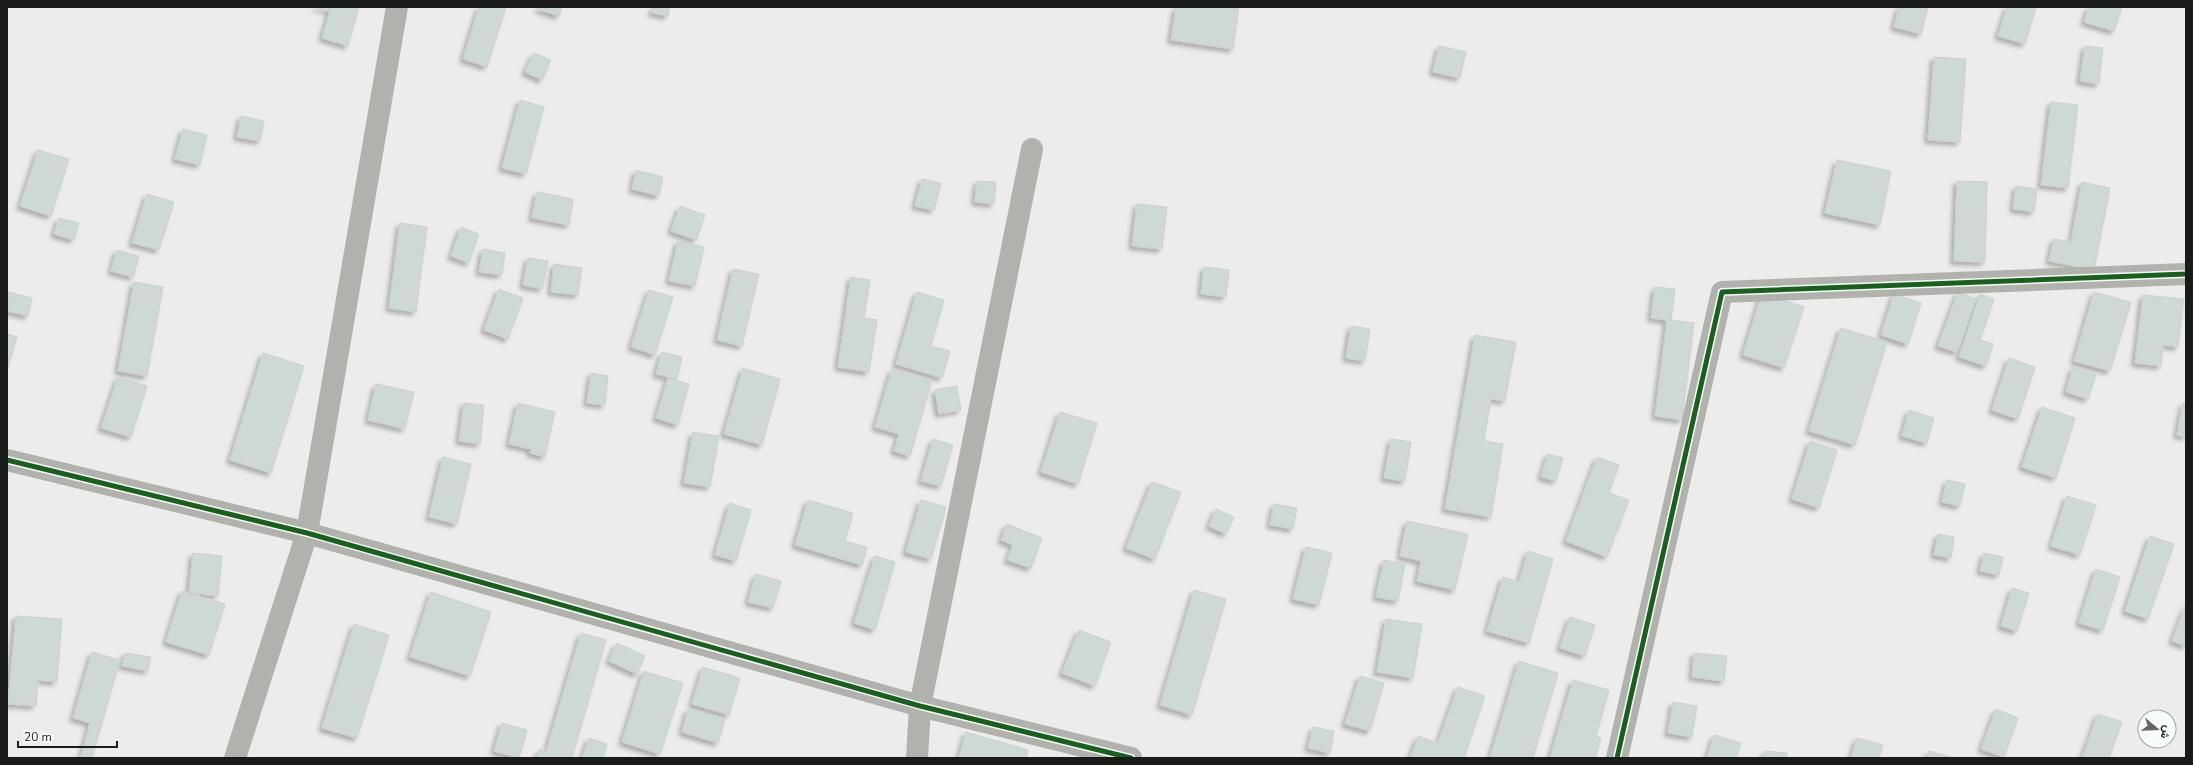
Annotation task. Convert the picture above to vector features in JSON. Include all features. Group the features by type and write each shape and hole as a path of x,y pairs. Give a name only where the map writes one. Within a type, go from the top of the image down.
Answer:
{"street":[{"path":"235,758 306,533 398,7"},
{"path":"917,758 920,706 1032,149"},
{"path":"1617,758 1722,292 2186,274"},
{"path":"7,460 306,533 920,706 1131,758"}],"building":[{"path":"315,7 359,7 348,46 322,38 330,11"},
{"path":"479,7 506,7 487,67 463,59"},
{"path":"539,7 562,7 559,16 538,9"},
{"path":"653,7 670,7 668,16 652,13"},
{"path":"1176,7 1239,7 1233,49 1171,40"},
{"path":"1899,7 1928,7 1921,34 1894,27"},
{"path":"2007,7 2036,7 2025,44 1998,36"},
{"path":"2089,7 2122,7 2114,31 2084,22"},
{"path":"1439,46 1466,52 1460,78 1433,72"},
{"path":"2085,46 2103,48 2099,84 2080,81"},
{"path":"534,53 551,60 542,80 525,72"},
{"path":"1934,57 1966,59 1960,142 1928,140"},
{"path":"520,100 544,107 526,174 502,168"},
{"path":"2051,102 2078,105 2068,188 2041,185"},
{"path":"241,116 264,121 260,141 237,137"},
{"path":"183,129 207,135 200,165 175,159"},
{"path":"38,150 69,159 51,216 20,206"},
{"path":"1837,160 1891,171 1880,225 1825,213"},
{"path":"636,170 663,177 659,196 632,189"},
{"path":"922,179 941,183 934,210 915,206"},
{"path":"977,181 996,182 994,204 975,202"},
{"path":"1957,181 1987,182 1985,262 1954,261"},
{"path":"2082,182 2110,188 2094,270 2049,261 2054,239 2071,242"},
{"path":"2016,186 2037,189 2034,212 2013,209"},
{"path":"537,192 573,199 569,225 532,218"},
{"path":"147,194 174,202 159,250 132,243"},
{"path":"1137,204 1167,207 1162,249 1132,246"},
{"path":"680,206 705,215 696,240 671,231"},
{"path":"59,218 79,223 74,240 54,234"},
{"path":"400,223 427,227 416,312 389,308"},
{"path":"461,227 479,234 469,263 451,256"},
{"path":"678,241 704,247 695,286 669,281"},
{"path":"483,249 505,253 502,275 479,272"},
{"path":"117,250 139,256 133,277 111,271"},
{"path":"528,258 548,261 542,289 523,285"},
{"path":"554,264 582,268 578,295 551,292"},
{"path":"1204,267 1229,270 1226,297 1201,294"},
{"path":"733,269 759,274 742,346 717,340"},
{"path":"851,277 870,280 864,318 877,320 869,372 838,367"},
{"path":"134,282 163,287 147,376 118,371"},
{"path":"1655,287 1675,289 1671,320 1694,323 1682,420 1655,416 1667,320 1651,318"},
{"path":"499,289 523,298 508,339 484,330"},
{"path":"649,290 673,297 655,355 631,347"},
{"path":"9,292 32,298 28,316 7,311"},
{"path":"917,292 944,300 931,346 950,351 942,378 896,364"},
{"path":"1958,292 1976,299 1957,352 1938,346"},
{"path":"2094,292 2131,302 2110,371 2074,361"},
{"path":"1762,293 1804,307 1784,368 1743,355"},
{"path":"1894,294 1921,303 1908,344 1881,335"},
{"path":"1980,294 1994,299 1980,340 1993,344 1986,366 1959,357"},
{"path":"2143,295 2184,299 2178,347 2163,345 2161,366 2135,363"},
{"path":"1351,326 1370,329 1365,361 1346,358"},
{"path":"1841,328 1887,342 1855,445 1809,431"},
{"path":"7,334 17,337 7,370"},
{"path":"1475,335 1516,342 1505,401 1491,399 1484,441 1503,444 1491,517 1445,509"},
{"path":"662,352 682,357 677,379 656,374"},
{"path":"263,353 304,366 271,473 230,460"},
{"path":"2009,358 2035,367 2018,419 1992,410"},
{"path":"2073,367 2096,375 2088,399 2066,392"},
{"path":"743,368 780,379 762,445 724,434"},
{"path":"892,369 932,380 910,456 894,451 899,434 875,427"},
{"path":"591,373 608,376 605,405 587,403"},
{"path":"118,377 147,386 131,437 101,428"},
{"path":"668,378 689,384 678,425 656,418"},
{"path":"376,384 414,392 405,429 368,420"},
{"path":"957,386 961,410 939,414 935,390"},
{"path":"464,403 484,405 480,444 459,441"},
{"path":"518,403 555,412 545,457 530,453 531,449 509,444"},
{"path":"2183,403 2186,404 2186,437 2177,435"},
{"path":"2042,407 2075,418 2056,478 2022,467"},
{"path":"1909,410 1934,418 1927,443 1902,436"},
{"path":"1060,412 1097,423 1078,484 1041,472"},
{"path":"693,432 719,436 710,487 684,483"},
{"path":"933,439 953,445 941,486 921,481"},
{"path":"1391,439 1411,442 1405,481 1384,478"},
{"path":"1810,441 1837,450 1819,508 1792,499"},
{"path":"1548,454 1563,458 1556,481 1541,477"},
{"path":"443,457 471,464 457,524 429,517"},
{"path":"1597,457 1619,465 1609,493 1629,500 1607,557 1566,541"},
{"path":"1947,480 1965,484 1960,506 1942,502"},
{"path":"1152,482 1181,492 1155,559 1126,548"},
{"path":"2067,496 2096,505 2080,555 2051,546"},
{"path":"808,500 853,513 845,541 867,547 862,565 795,545"},
{"path":"921,500 946,507 931,559 906,552"},
{"path":"730,503 751,510 736,561 715,555"},
{"path":"1274,504 1297,508 1293,529 1270,525"},
{"path":"1216,509 1234,517 1226,534 1209,526"},
{"path":"1407,521 1468,534 1455,590 1417,581 1421,561 1400,556"},
{"path":"1007,524 1042,538 1031,568 1007,560 1013,545 1001,540"},
{"path":"1938,534 1954,537 1951,558 1934,555"},
{"path":"2150,536 2174,544 2148,619 2125,611"},
{"path":"1306,547 1332,553 1319,605 1293,599"},
{"path":"1528,551 1553,559 1529,643 1487,631 1503,577 1519,582"},
{"path":"193,553 222,556 218,596 189,593"},
{"path":"1984,553 2003,557 1999,575 1980,571"},
{"path":"875,556 895,562 875,630 854,623"},
{"path":"1384,560 1405,564 1398,601 1376,597"},
{"path":"2096,569 2120,577 2103,630 2079,623"},
{"path":"756,574 781,581 773,608 748,602"},
{"path":"2012,588 2029,593 2017,631 2001,626"},
{"path":"1194,590 1226,599 1192,715 1160,705"},
{"path":"182,591 225,604 209,655 166,642"},
{"path":"431,592 491,612 470,676 410,657"},
{"path":"2186,604 2186,646 2172,641"},
{"path":"16,616 62,619 57,682 38,680 36,706 8,704"},
{"path":"1570,617 1595,625 1585,656 1560,648"},
{"path":"1386,619 1422,624 1413,678 1377,672"},
{"path":"354,624 389,635 357,738 322,728"},
{"path":"1079,630 1111,642 1095,686 1062,673"},
{"path":"581,633 606,640 572,758 537,758 540,749 546,752"},
{"path":"617,643 645,656 637,674 609,661"},
{"path":"92,652 120,660 92,758 84,758 81,757 90,723 73,718"},
{"path":"125,653 151,657 148,671 122,666"},
{"path":"1694,653 1727,656 1724,681 1692,677"},
{"path":"1519,661 1558,673 1533,758 1490,758"},
{"path":"703,667 740,678 729,715 692,704"},
{"path":"644,671 683,683 660,754 622,742"},
{"path":"1360,676 1384,683 1370,731 1345,724"},
{"path":"1573,680 1609,690 1596,736 1601,738 1595,758 1550,758"},
{"path":"1458,687 1485,696 1464,758 1410,758 1418,736 1438,743"},
{"path":"1673,702 1697,706 1692,737 1668,733"},
{"path":"688,709 725,719 718,743 682,732"},
{"path":"1996,709 2018,718 2004,757 1981,749"},
{"path":"2098,714 2122,722 2109,758 2082,758"},
{"path":"502,723 527,730 519,758 494,751"},
{"path":"1313,727 1334,731 1330,753 1308,748"},
{"path":"966,732 1028,750 1026,758 959,758"},
{"path":"1714,735 1741,743 1736,758 1707,758"},
{"path":"589,738 607,744 603,758 582,758"},
{"path":"1857,738 1883,745 1879,758 1851,758"},
{"path":"1765,751 1787,753 1787,758 1764,758"},
{"path":"1929,751 1954,758 1927,758"}],"cycle path":[{"path":"1617,758 1722,292 2186,274"},
{"path":"7,460 307,533 920,706 1131,758"}]}
